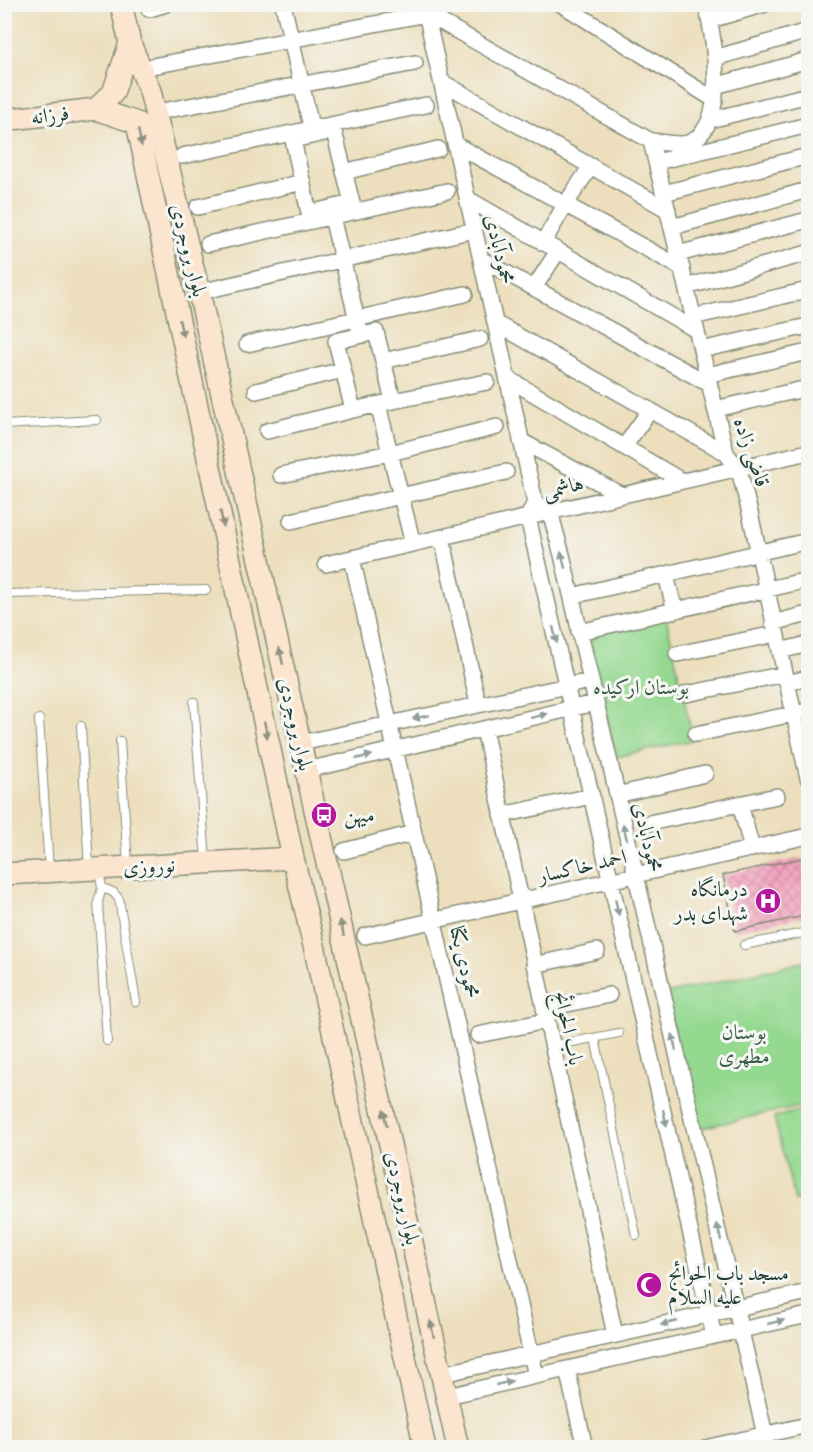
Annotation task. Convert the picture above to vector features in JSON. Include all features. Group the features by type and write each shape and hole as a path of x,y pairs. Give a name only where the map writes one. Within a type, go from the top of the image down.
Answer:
{"main road":[{"name":"بلوار بروجردی","path":"121,4 130,43 150,91 199,292 458,1448"},
{"path":"96,109 113,93 130,43"},
{"name":"بلوار بروجردی","path":"96,109 137,123 293,858 425,1448"},
{"name":"فرزانه","path":"4,120 96,109"},
{"name":"نوروزی","path":"4,874 49,872 97,875 128,867 293,858"}],"street":[{"path":"149,9 166,4"},
{"path":"283,4 312,132"},
{"path":"561,4 715,93 808,60"},
{"path":"152,66 291,40 426,9 651,141 685,144 698,138 710,120 715,93 715,58 708,12 765,4"},
{"name":"محمودآبادی","path":"426,9 535,502"},
{"path":"715,58 808,31"},
{"path":"168,110 415,63"},
{"path":"441,82 668,210"},
{"path":"710,120 808,95"},
{"path":"182,156 312,132 426,105"},
{"path":"657,162 808,125"},
{"path":"334,131 344,172 352,203 331,213 309,213 293,140 312,132 334,131"},
{"name":"قاضی زاده","path":"651,141 726,453 739,470 786,678 801,713 808,778"},
{"path":"456,145 565,205 680,261 808,220"},
{"path":"344,172 438,149"},
{"path":"664,193 808,156"},
{"path":"543,243 591,166"},
{"path":"198,207 303,182"},
{"path":"672,227 808,190"},
{"path":"208,244 331,213 447,191"},
{"path":"468,199 543,243 695,323 808,290"},
{"path":"331,213 360,336"},
{"path":"199,292 474,230"},
{"path":"534,288 558,251"},
{"path":"686,287 808,253"},
{"path":"481,259 708,380 808,352"},
{"path":"247,344 465,294"},
{"path":"495,323 726,453"},
{"path":"701,350 808,326"},
{"path":"353,410 336,341 376,332 383,361 390,453 413,544"},
{"path":"383,361 480,339"},
{"path":"256,391 343,370"},
{"path":"507,378 682,481"},
{"path":"267,431 353,410 487,382"},
{"path":"715,409 808,388"},
{"path":"624,447 650,410"},
{"path":"281,475 390,453 497,427"},
{"path":"521,441 622,495"},
{"name":"هاشمی","path":"327,564 682,481 739,470 808,452"},
{"path":"291,521 506,472"},
{"path":"550,512 535,502 528,517 714,1336"},
{"name":"محمودآبادی","path":"550,512 572,596 767,1441"},
{"path":"442,537 478,704"},
{"path":"572,596 808,541"},
{"name":"محمودی یکتا","path":"352,558 536,1376"},
{"path":"666,575 675,611"},
{"path":"579,632 808,580"},
{"path":"677,654 775,628 808,614"},
{"path":"780,651 808,644"},
{"path":"686,694 786,678 808,678"},
{"path":"301,743 590,681"},
{"path":"307,770 595,703"},
{"path":"696,734 801,713"},
{"name":"باب الحوائج","path":"484,729 615,1335"},
{"path":"617,795 705,774"},
{"path":"502,814 592,796"},
{"path":"649,823 777,796"},
{"path":"740,804 752,849"},
{"path":"344,851 414,833"},
{"name":"احمد خاکسار","path":"365,936 808,836"},
{"path":"534,965 597,951"},
{"path":"478,1035 609,995"},
{"path":"442,1374 808,1292"},
{"path":"447,1396 808,1315"},
{"path":"567,1369 585,1448"},
{"path":"705,1448 767,1441 808,1425"}],"lane":[{"path":"4,425 97,420"},
{"path":"4,594 207,590"},
{"path":"194,702 206,863"},
{"path":"39,719 49,872"},
{"path":"81,726 97,875 107,1041"},
{"path":"120,741 128,867"},
{"path":"97,875 118,899 136,1002"},
{"path":"744,945 808,932"},
{"path":"552,1046 620,1033"},
{"path":"595,1038 636,1235"}],"green space":[{"name":"بوستان ارکیده","path":"666,617 693,740 616,757 589,634"},
{"name":"بوستان مطهری","path":"808,961 808,1104 697,1129 665,994"},
{"path":"808,1109 808,1198 795,1201 774,1117"}],"building":[{"name":"درمانگاه شهدای بدر","path":"802,858 808,886 808,915 735,931 723,875"}],"place":[{"name":"میهن","path":"324,815"},
{"name":"درمانگاه شهدای بدر","path":"768,901"},
{"name":"مسجد باب الحوائج علیه السلام","path":"649,1285"}]}
